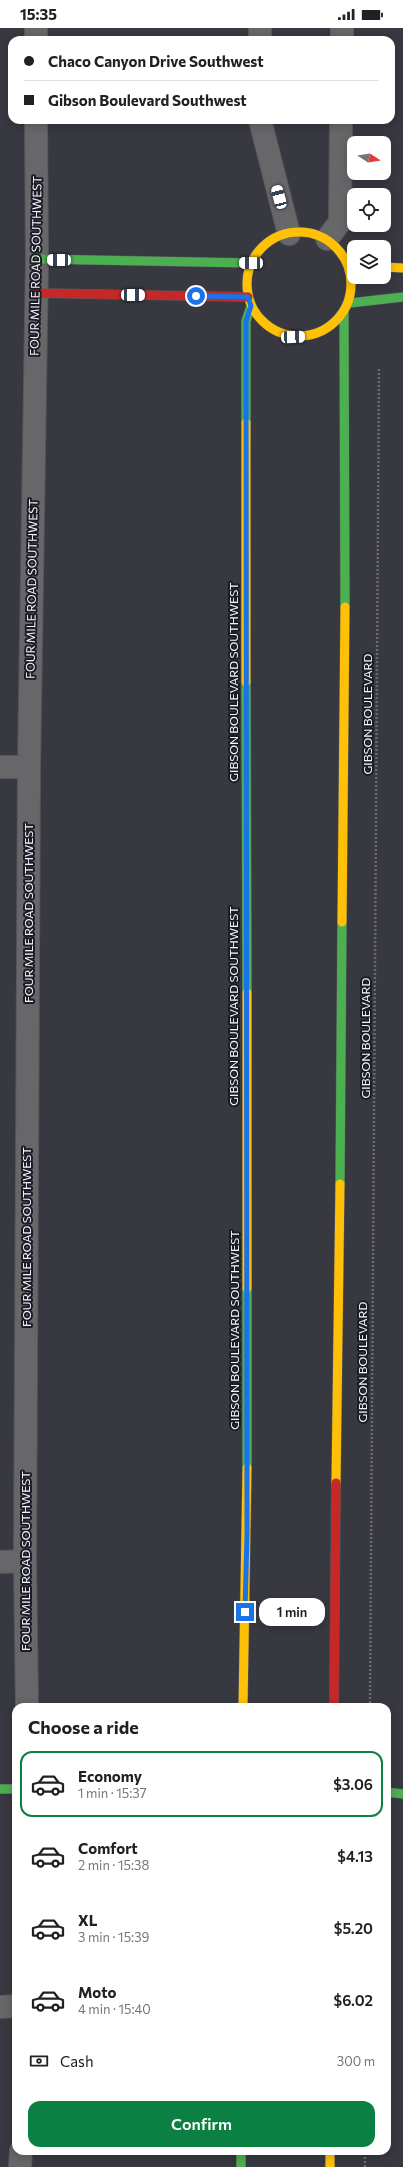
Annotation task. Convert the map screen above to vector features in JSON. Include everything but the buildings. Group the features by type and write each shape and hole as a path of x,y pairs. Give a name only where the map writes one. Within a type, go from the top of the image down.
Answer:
{"street":[{"name":"FOUR MILE ROAD SOUTHWEST","path":"27,1703 25,1561 30,767 35,293 37,259 36,124"},
{"path":"261,124 289,234"},
{"path":"327,239 340,222 341,124"},
{"path":"291,232 306,232 327,239 344,256 352,278 350,303 344,313 327,329 309,336 293,337 268,327 251,306 248,297 247,280 251,263 262,247 274,238 289,234 291,232"},
{"path":"37,259 251,263"},
{"path":"391,267 403,268"},
{"path":"35,293 248,297"},
{"path":"350,303 403,297"},
{"name":"GIBSON BOULEVARD SOUTHWEST","path":"243,1703 247,1534 246,321 251,306"},
{"path":"334,1703 345,667 344,313"},
{"path":"0,767 30,767"},
{"path":"0,1562 25,1561"},
{"path":"0,1789 12,1789"},
{"path":"391,1792 403,1794"},
{"path":"0,2007 12,2006"},
{"path":"20,2155 20,2167"},
{"path":"241,2155 241,2167"},
{"path":"330,2155 330,2167"}],"path":[{"name":"GIBSON BOULEVARD","path":"370,1703 379,369"},
{"path":"365,2155 365,2167"}],"traffic: fast":[{"path":"37,259 251,263"},
{"path":"350,303 403,297"},
{"path":"246,423 246,321 251,306"},
{"path":"344,313 345,607"},
{"path":"246,682 247,993"},
{"path":"340,1184 342,922"},
{"path":"247,1288 247,1468"},
{"path":"0,1789 12,1789"},
{"path":"391,1792 403,1794"},
{"path":"241,2155 241,2167"}],"traffic: slow":[{"path":"299,232 319,236 336,247 347,264 351,284 347,304 336,321 319,332 299,336 279,332 262,321 251,304 247,284 251,264 262,247 279,236 299,232"},
{"path":"391,267 403,268"},
{"path":"246,423 246,682"},
{"path":"342,922 345,607"},
{"path":"247,993 247,1288"},
{"path":"336,1483 340,1184"},
{"path":"243,1703 247,1468"},
{"path":"330,2155 330,2167"}],"traffic: jam":[{"path":"35,293 248,297"},
{"path":"334,1703 336,1483"}],"route":[{"path":"196,296 248,297 251,306 246,321 247,1534 245,1612"}]}
